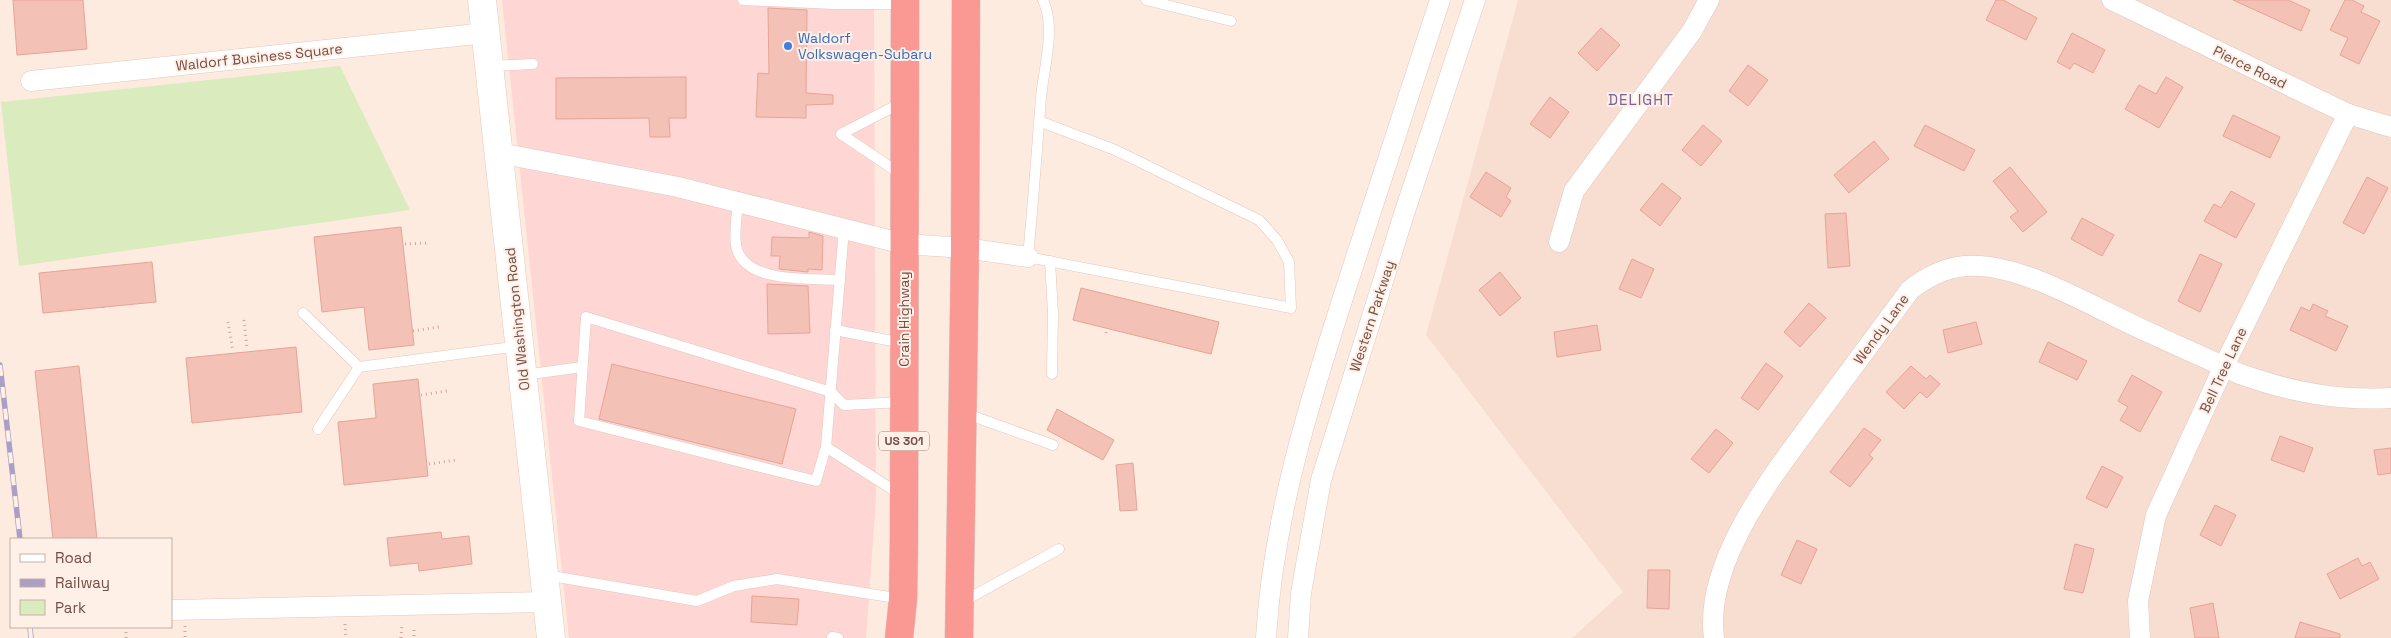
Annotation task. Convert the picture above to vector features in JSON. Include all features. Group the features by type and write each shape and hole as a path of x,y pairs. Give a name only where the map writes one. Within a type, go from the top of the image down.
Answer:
{"highway":[{"path":"959,638 965,248 966,0"},
{"name":"Crain Highway","path":"899,638 903,599 904,497 905,2"}],"main road":[{"name":"Old Washington Road","path":"482,0 551,638"}],"street":[{"path":"1266,638 1280,520 1296,452 1315,386 1440,0"},
{"name":"Western Parkway","path":"1298,638 1301,593 1321,480 1392,250 1475,0"},
{"path":"1559,242 1574,191 1692,31 1709,0"},
{"name":"Pierce Road","path":"2112,0 2348,114 2391,127"},
{"name":"Waldorf Business Square","path":"31,81 486,33"},
{"name":"Bell Tree Lane","path":"2140,638 2138,601 2156,515 2224,366 2348,114"},
{"path":"499,152 678,187 904,244 965,248 1028,257"},
{"name":"Wendy Lane","path":"1714,638 1712,625 1716,590 1732,549 1761,492 1904,298 1919,283 1945,271 1965,266 2009,271 2055,288 2224,366 2271,385 2301,392 2357,400 2391,398"},
{"path":"172,610 547,602"}],"lane":[{"path":"743,0 834,4 905,2"},
{"path":"1039,121 1115,150 1259,220 1277,240 1290,262 1291,308 1028,257 1039,121 1048,12 1043,0"},
{"path":"1146,0 1231,22"},
{"path":"490,66 533,64"},
{"path":"904,102 841,134 904,176"},
{"path":"738,202 736,245 746,265 763,274 840,280"},
{"path":"844,228 831,392 826,447 816,481 579,421 586,317 831,392 844,405 904,402"},
{"path":"1050,261 1052,374"},
{"path":"303,313 359,367"},
{"path":"836,330 904,343"},
{"path":"318,429 359,367 520,346"},
{"path":"523,375 582,367"},
{"path":"963,413 1053,445"},
{"path":"826,447 904,497"},
{"path":"959,604 1059,549"},
{"path":"544,575 697,601 734,586 776,579 903,599"}],"path":[{"path":"405,244 429,242"},
{"path":"244,320 247,349"},
{"path":"228,322 233,351"},
{"path":"413,331 439,327"},
{"path":"421,395 447,392"},
{"path":"429,464 456,460"},
{"path":"401,628 401,638"},
{"path":"185,629 185,638"},
{"path":"414,630 414,638"}],"shaded area":[{"path":"502,0 874,0 876,499 866,638 569,638"},
{"path":"1518,0 2391,0 2391,638 1572,638 1623,592 1426,335"}],"green space":[{"path":"340,66 410,210 19,266 1,102"}],"building":[{"path":"13,0 83,0 87,49 17,55"},
{"path":"1996,0 2003,0 2037,18 2026,40 1986,20"},
{"path":"2233,0 2288,0 2310,10 2301,31"},
{"path":"2345,0 2352,0 2364,6 2361,12 2380,21 2359,64 2340,55 2348,38 2330,30"},
{"name":"Waldorf Volkswagen-Subaru","path":"768,8 807,10 806,93 833,95 833,104 806,105 806,118 756,117 758,73 769,74"},
{"path":"1601,28 1620,45 1597,71 1578,53"},
{"path":"2072,33 2105,50 2093,73 2074,63 2070,69 2057,62"},
{"path":"1748,65 1768,80 1748,106 1729,91"},
{"path":"686,77 686,118 669,118 670,137 650,137 649,118 556,119 556,78"},
{"path":"2166,77 2183,87 2159,128 2125,109 2139,85 2156,94"},
{"path":"1550,97 1569,112 1550,138 1530,124"},
{"path":"2233,115 2280,137 2270,158 2223,136"},
{"path":"1703,125 1722,141 1701,166 1682,150"},
{"path":"1925,125 1975,150 1964,171 1914,146"},
{"path":"1874,141 1889,159 1849,193 1834,175"},
{"path":"2010,167 2047,212 2023,232 2010,217 2018,211 1993,181"},
{"path":"1486,172 1511,188 1506,197 1511,201 1501,217 1470,197"},
{"path":"2367,177 2388,188 2364,234 2343,223"},
{"path":"1662,183 1681,198 1660,226 1640,210"},
{"path":"2231,191 2255,204 2236,238 2204,221 2214,204 2221,208"},
{"path":"1846,213 1850,266 1828,268 1825,214"},
{"path":"2082,218 2114,235 2102,256 2071,239"},
{"path":"401,227 414,345 369,350 364,307 322,312 314,237"},
{"path":"809,232 823,236 822,270 808,269 808,272 779,269 780,256 771,256 772,237 809,238"},
{"path":"2200,254 2222,264 2200,312 2178,301"},
{"path":"1632,259 1654,269 1641,298 1619,289"},
{"path":"152,262 156,302 43,313 39,273"},
{"path":"1500,272 1521,298 1500,316 1479,290"},
{"path":"767,284 808,286 810,333 768,334"},
{"path":"1081,288 1219,322 1211,354 1073,320"},
{"path":"1809,303 1826,318 1800,347 1784,332"},
{"path":"2313,304 2328,311 2325,316 2348,326 2336,351 2290,330 2301,307 2310,311"},
{"path":"1976,322 1982,344 1948,353 1943,330"},
{"path":"1597,325 1601,350 1557,357 1554,332"},
{"path":"2048,342 2087,361 2077,380 2039,362"},
{"path":"296,347 302,412 192,423 186,358"},
{"path":"1766,363 1783,376 1758,410 1741,398"},
{"path":"612,364 796,409 782,464 599,419"},
{"path":"79,366 97,538 53,538 35,371"},
{"path":"1911,366 1926,379 1930,375 1940,384 1927,398 1920,392 1904,409 1886,392"},
{"path":"2132,375 2162,392 2140,432 2120,420 2128,407 2118,401"},
{"path":"418,379 428,476 344,485 338,422 376,418 373,384"},
{"path":"1057,409 1114,440 1103,460 1047,430"},
{"path":"1864,428 1881,440 1869,455 1873,458 1850,487 1830,472"},
{"path":"1716,429 1733,443 1709,473 1691,459"},
{"path":"2280,436 2313,448 2304,472 2271,460"},
{"path":"2391,448 2391,473 2378,475 2374,450"},
{"path":"1133,463 1137,510 1120,511 1116,465"},
{"path":"2102,466 2123,477 2107,508 2086,498"},
{"path":"2215,505 2236,515 2221,546 2200,535"},
{"path":"441,532 442,539 469,536 472,564 419,571 418,563 390,566 387,538"},
{"path":"1797,540 1817,549 1801,584 1781,575"},
{"path":"2075,544 2094,549 2083,593 2064,589"},
{"path":"2358,558 2362,566 2370,562 2379,579 2340,599 2327,574"},
{"path":"1648,570 1670,570 1669,609 1647,608"},
{"path":"752,596 799,599 797,625 751,622"},
{"path":"2213,603 2219,638 2195,638 2190,608"},
{"path":"2300,622 2340,634 2340,638 2295,638"}],"railway":[{"path":"0,365 20,538"},
{"path":"30,628 31,638"}],"place":[{"name":"Waldorf Volkswagen-Subaru","path":"788,46"}],"district":[{"name":"DELIGHT","path":"1641,100"}]}
